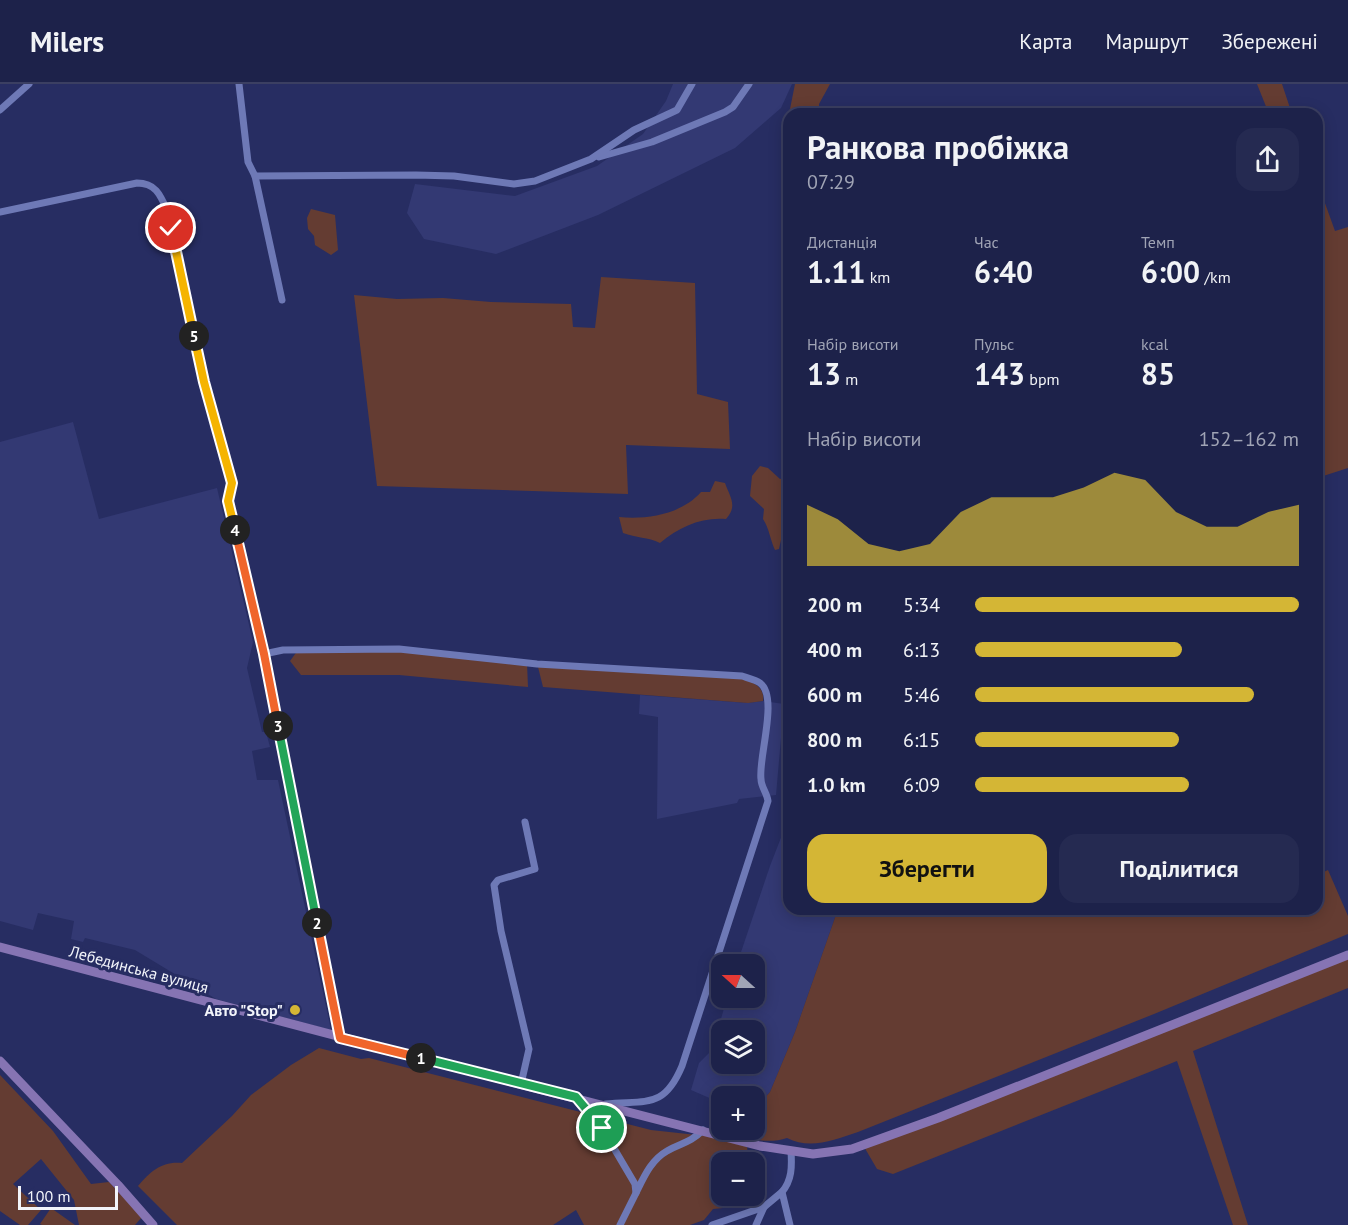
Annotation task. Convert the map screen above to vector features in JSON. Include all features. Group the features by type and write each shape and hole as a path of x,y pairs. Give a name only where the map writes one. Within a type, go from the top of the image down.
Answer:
{"street":[{"path":"0,110 29,84"},
{"path":"238,84 248,162 255,176 282,300"},
{"path":"591,159 634,130 677,110 692,84"},
{"path":"255,176 454,176 514,184 536,181 591,159 652,142 725,112 733,106 749,84"},
{"path":"0,212 137,183 152,185 162,197 167,210 204,382 232,483 228,501 264,654 340,1038"},
{"path":"264,654 283,650 399,650 537,664 742,676 760,683 766,690 766,727 760,779 768,801 682,1066 674,1084 665,1095 640,1102 604,1105"},
{"path":"521,1084 529,1049 501,931 494,885 498,880 535,869 525,822"},
{"name":"Лебединська вулиця","path":"0,947 340,1038 760,1146 822,1154 863,1145 938,1118 1348,955"},
{"path":"0,1061 153,1225"},
{"path":"576,1097 602,1128 635,1184 636,1192"},
{"path":"620,1225 651,1165 664,1152 693,1140 703,1130"},
{"path":"712,1225 764,1207 782,1192 788,1185 791,1174 791,1151"},
{"path":"782,1192 790,1225"},
{"path":"756,1225 764,1207"}],"shaded area":[{"path":"673,84 792,84 781,108 735,148 598,215 496,254 424,239 407,213 415,184 515,196 597,166 643,134 666,101"},
{"path":"795,84 830,84 819,108 790,108"},
{"path":"1257,84 1282,84 1290,108 1267,108"},
{"path":"1323,198 1335,231 1348,227 1348,468 1323,476"},
{"path":"311,209 335,215 338,250 331,255 315,245 314,236 308,229 307,218"},
{"path":"601,277 695,283 697,394 728,402 730,449 626,445 628,494 377,486 354,295 397,299 443,298 571,304 573,327 595,328"},
{"path":"73,422 99,519 217,488 253,642 247,668 262,732 266,732 270,747 252,751 257,780 278,780 331,1030 216,999 135,950 85,938 83,942 71,939 74,921 38,913 33,930 0,921 0,442"},
{"path":"760,466 768,468 780,479 783,478 783,507 781,509 783,511 783,532 779,549 775,550 763,519 764,509 750,496 752,476"},
{"path":"715,481 725,483 731,497 732,510 726,519 699,521 675,532 660,543 623,533 619,517 652,516 674,510 693,500 701,492 710,492"},
{"path":"399,649 527,663 528,687 399,675 301,675 290,661 298,650"},
{"path":"538,667 741,678 754,683 760,689 763,701 748,703 543,687"},
{"path":"640,695 783,704 776,795 739,799 737,803 657,819 658,717 639,714"},
{"path":"783,832 783,915 836,915 795,1032 770,1092 765,1098 765,1086 711,1086 711,1099 691,1090 699,1063 711,1051 711,1074 765,1074 765,1020 721,1020 724,1008 765,1008 765,954 740,954"},
{"path":"1328,870 1348,916 1348,934 858,1132 813,1143 796,1142 787,1138 766,1141 758,1140 765,1140 765,1098 770,1092 795,1032 836,915 1323,915 1323,872"},
{"path":"1348,955 1348,988 1193,1051 1248,1225 1233,1225 1177,1061 893,1174 877,1169 863,1145"},
{"path":"319,1048 361,1059 369,1058 651,1130 711,1137 711,1140 729,1140 747,1147 748,1152 711,1152 711,1206 724,1206 713,1209 704,1220 690,1225 584,1225 576,1210 553,1225 177,1225 138,1186 157,1168 182,1163 251,1095 291,1065"},
{"path":"0,1075 53,1131 91,1184 109,1182 142,1217 135,1225 79,1225 74,1200 41,1159 13,1184 41,1210 28,1225 20,1225 0,1211"},
{"path":"51,1208 75,1225 40,1224"}],"place":[{"name":"Авто \"Stop\"","path":"295,1010"}],"route":[{"path":"171,228 204,382 232,483 228,501 264,654 340,1038 576,1097 581,1106 602,1128"}]}
